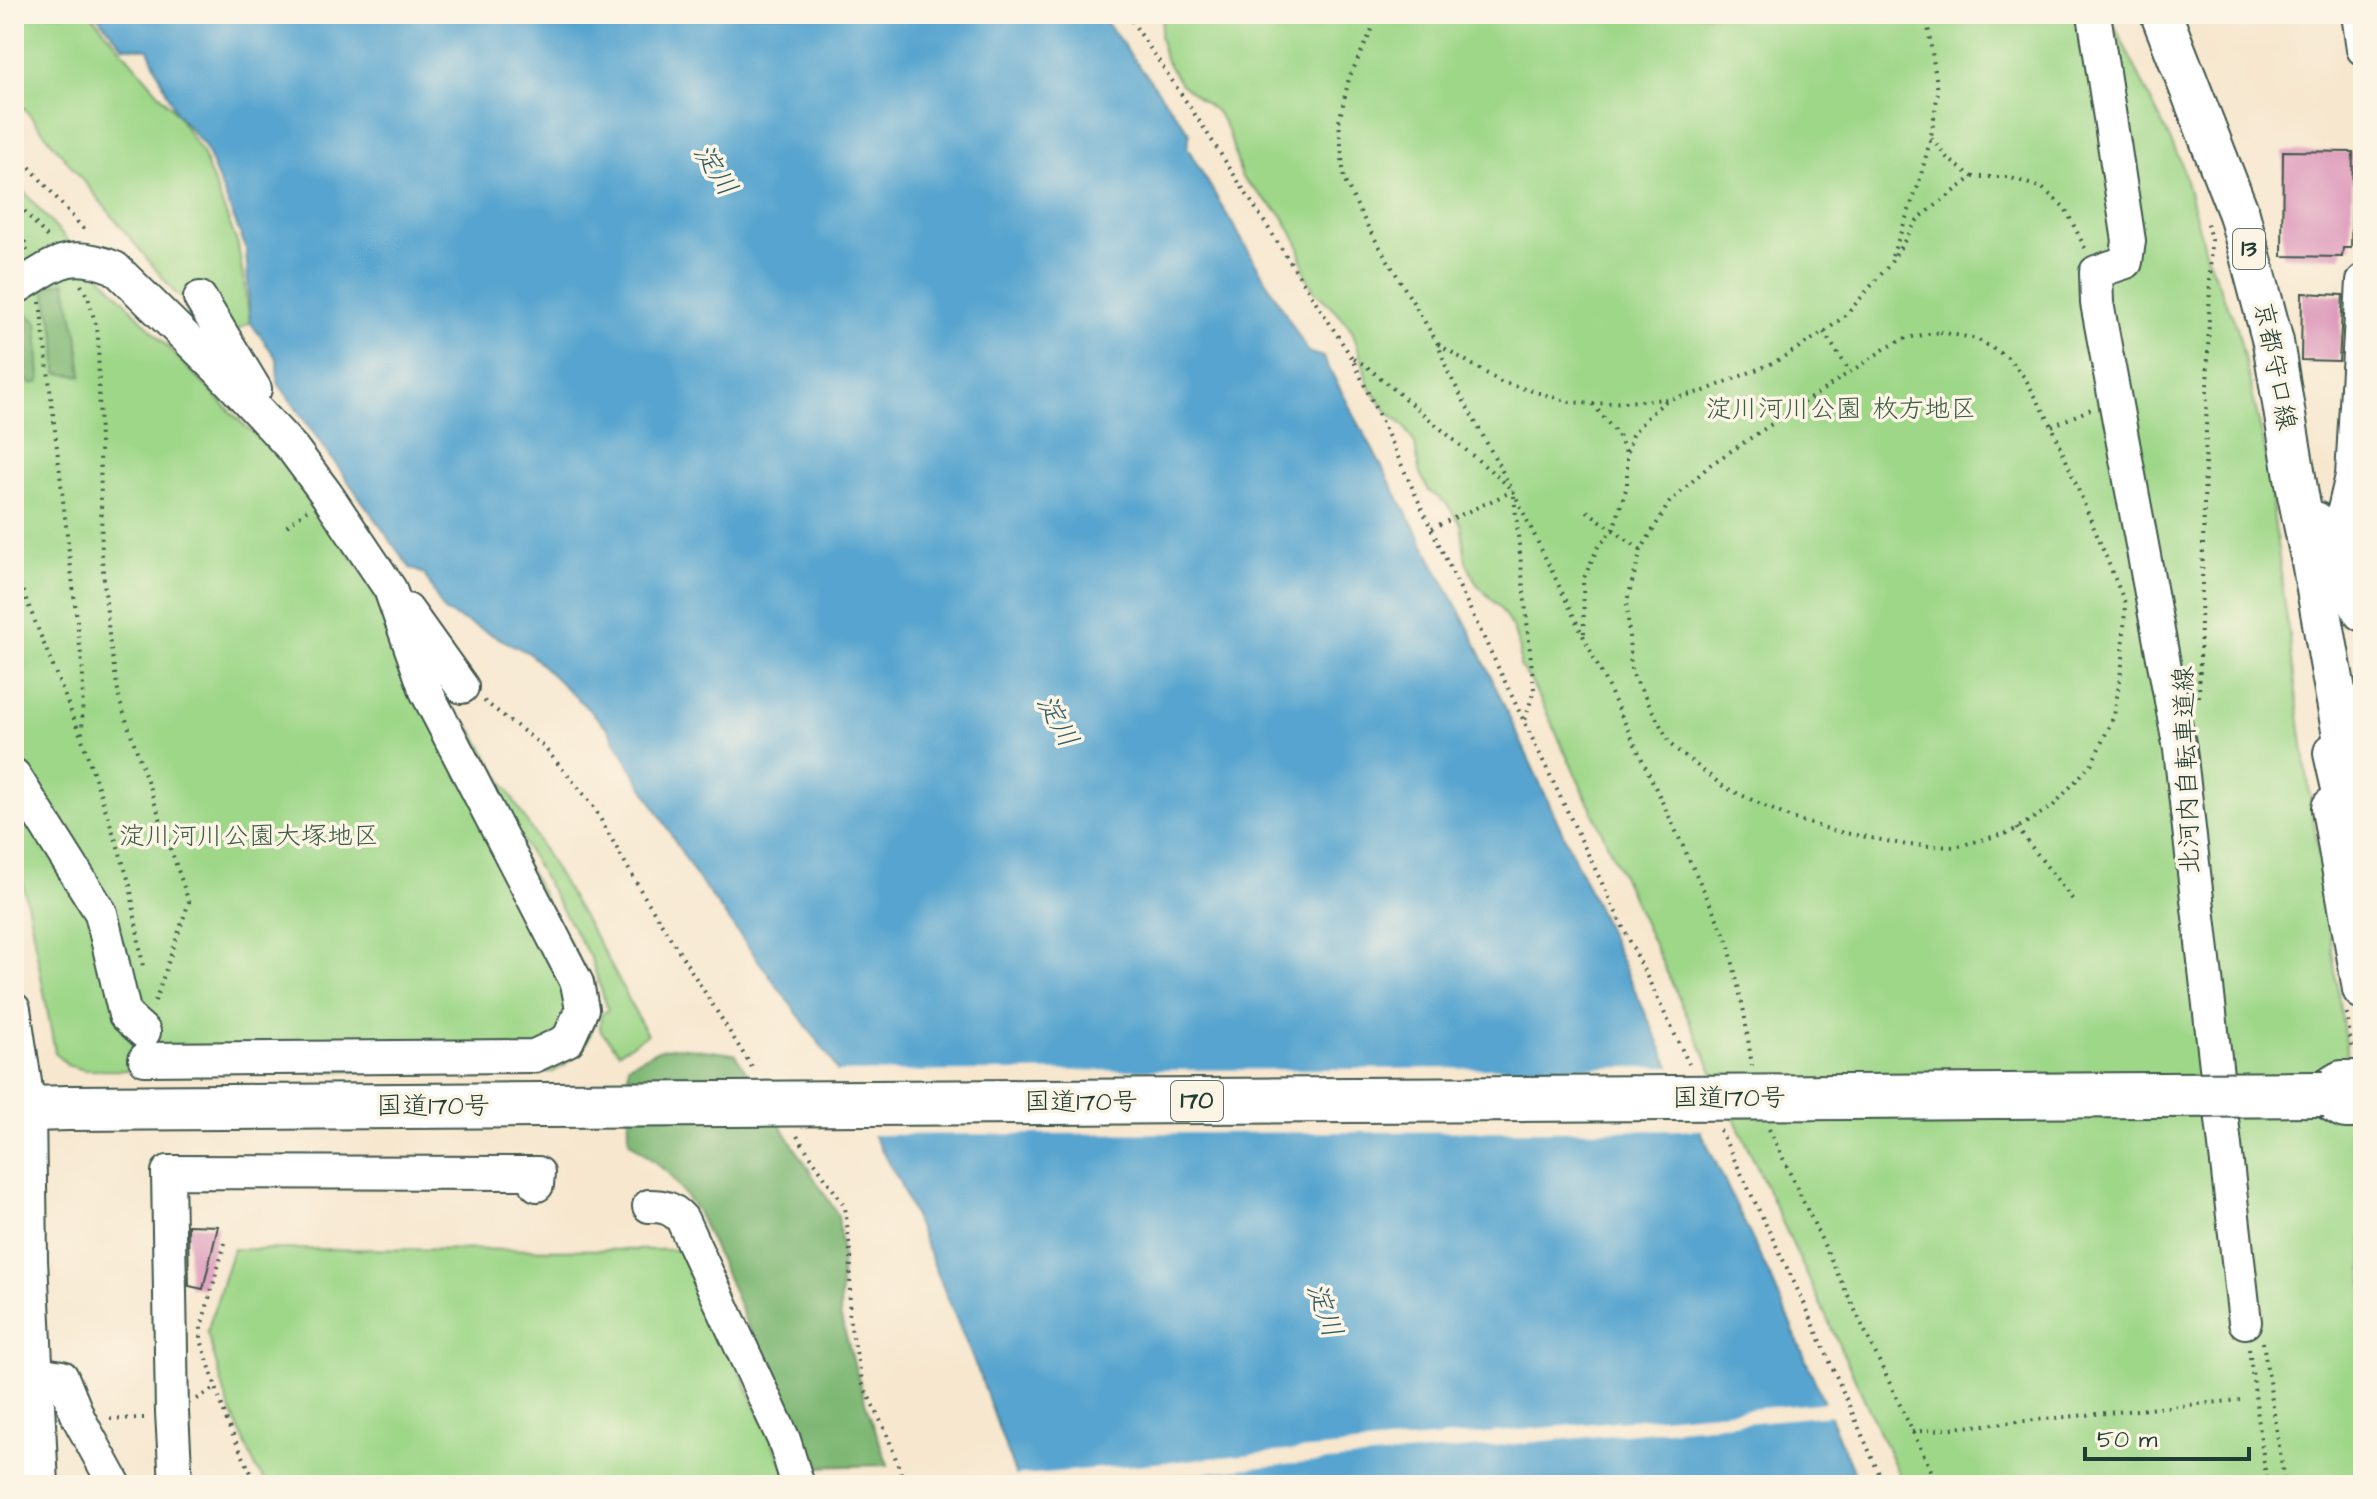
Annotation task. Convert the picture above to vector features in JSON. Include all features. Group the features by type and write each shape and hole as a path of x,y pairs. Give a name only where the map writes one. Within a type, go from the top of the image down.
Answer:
{"highway":[{"name":"国道170号","path":"32,1109 2351,1090"}],"main road":[{"name":"京都守口線","path":"2161,14 2239,214 2273,342 2344,741 2363,783"},
{"name":"京都守口線","path":"2298,495 2300,566 2324,708 2349,819 2363,844"},
{"path":"2298,495 2334,552 2363,611"},
{"path":"2324,708 2331,803 2363,989"}],"street":[{"path":"2094,14 2129,241 2126,262 2096,272 2097,303 2180,749 2254,1329"},
{"path":"2358,14 2363,49"},
{"path":"24,284 80,259 115,268 219,370 293,449"},
{"path":"2334,552 2352,476 2363,281"},
{"path":"200,298 293,449 462,687"},
{"path":"14,775 101,913 125,1015 145,1045 534,1056 568,1040 582,1009 577,983 426,691 390,589"},
{"path":"14,1009 32,1109 31,1260 42,1485"},
{"path":"176,1485 168,1172 538,1173 537,1185"},
{"path":"649,1206 663,1206 682,1219 784,1440 798,1485"},
{"path":"14,1466 21,1452 25,1403 37,1373"},
{"path":"37,1373 62,1377 79,1419 115,1485"}],"path":[{"path":"1127,14 1352,358 1689,1064"},
{"path":"1376,14 1349,78 1339,122 1344,180 1369,229 1438,344 1448,372 1513,491 1728,942 1755,1078"},
{"path":"1890,264 1918,186 1931,137 1938,91 1926,14"},
{"path":"1931,137 1948,159 1973,177 2008,177 2042,188 2065,208 2096,272"},
{"path":"14,149 87,233 80,259 98,333 102,560 110,645 120,702 189,902 145,1045"},
{"path":"1438,344 1501,382 1570,402 1593,404 1669,399 1704,391 1775,362 1846,315 1890,264 1918,219 1973,177"},
{"path":"14,199 80,259"},
{"name":"北河内自転車道線","path":"2199,697 2211,240 2204,213"},
{"path":"14,229 25,243 24,284 42,311 81,657 82,739"},
{"path":"1824,332 1850,372"},
{"path":"1940,332 1977,339 2007,357 2025,378 2052,426 2125,603 2123,658 2114,716 2092,763 2053,806 2011,832 1955,847 1907,845 1835,831 1791,818 1724,787 1671,745 1631,671 1627,601 1641,550 1669,503 1710,465 1850,372 1906,338 1940,332"},
{"path":"1352,358 1365,365 1513,491 1534,689 1525,723"},
{"path":"1584,635 1583,580 1598,547 1613,530 1627,486 1627,454 1632,435 1648,416 1669,399"},
{"path":"2052,426 2116,399"},
{"path":"1593,404 1618,435 1627,454"},
{"path":"1431,528 1513,491"},
{"path":"1587,511 1641,550"},
{"path":"14,588 22,584"},
{"path":"462,687 497,709 543,746 592,804 641,891 762,1083"},
{"path":"2017,828 2073,900"},
{"path":"1766,1116 1769,1129 1938,1485"},
{"path":"1716,1121 1805,1305 1884,1485"},
{"path":"793,1130 845,1207 851,1258 849,1318 860,1372 905,1485"},
{"path":"225,1243 201,1327 201,1340 228,1425 254,1482 261,1485"},
{"path":"2254,1329 2267,1485"},
{"path":"2254,1329 2285,1485"},
{"path":"1912,1432 2240,1400"}],"green space":[{"path":"14,14 91,14 176,113 202,153 238,245 250,322 234,332 176,294 14,96"},
{"name":"淀川河川公園 枚方地区","path":"1163,14 2109,14 2181,162 2206,255 2237,327 2265,449 2363,1169 2363,1485 1904,1485 1546,711 1520,667 1520,650 1513,629 1500,608 1476,583 1466,561 1461,524 1446,503 1429,491 1419,471 1415,444 1404,426 1385,409 1368,385 1352,330 1314,291 1305,273 1298,243 1282,215 1242,178 1228,131 1218,113 1181,84 1165,59 1160,36"},
{"name":"淀川河川公園大塚地区","path":"14,180 178,358 246,427 277,452 365,576 593,985 594,1025 583,1047 565,1065 553,1072 85,1070 67,1065 55,1052 14,848"},
{"path":"65,282 78,339 82,376 57,373 56,337 44,287"},
{"path":"19,306 37,322 40,382 31,384 14,367 14,309"},
{"path":"471,728 604,952 647,1035 619,1052 600,1030 601,1014 608,1010 591,959 461,736"},
{"path":"678,1047 735,1054 838,1215 842,1255 840,1315 866,1405 888,1465 806,1467 697,1211 668,1173 629,1141 628,1065 658,1050"},
{"path":"233,1249 684,1250 792,1485 269,1485 257,1470 229,1407 207,1332"}],"water":[{"name":"淀川","path":"96,14 1100,14 1190,133 1187,147 1308,352 1323,357 1470,631 1773,1283 1859,1485 1019,1485 980,1376 899,1181 830,1058 694,873 607,727 529,653 444,611 424,574 410,568 278,383 277,359 250,322 246,248 204,145 176,113 148,49 123,46"}],"pier":[{"path":"1675,1067 1705,1130 869,1135 833,1072"},
{"path":"1828,1402 1833,1415 1063,1485 1015,1485 1012,1476"}],"building":[{"path":"2283,151 2353,152 2351,248 2343,248 2342,257 2282,256"},
{"path":"2302,293 2343,295 2339,361 2301,360"},
{"path":"188,1225 218,1226 203,1289 189,1286"}]}
